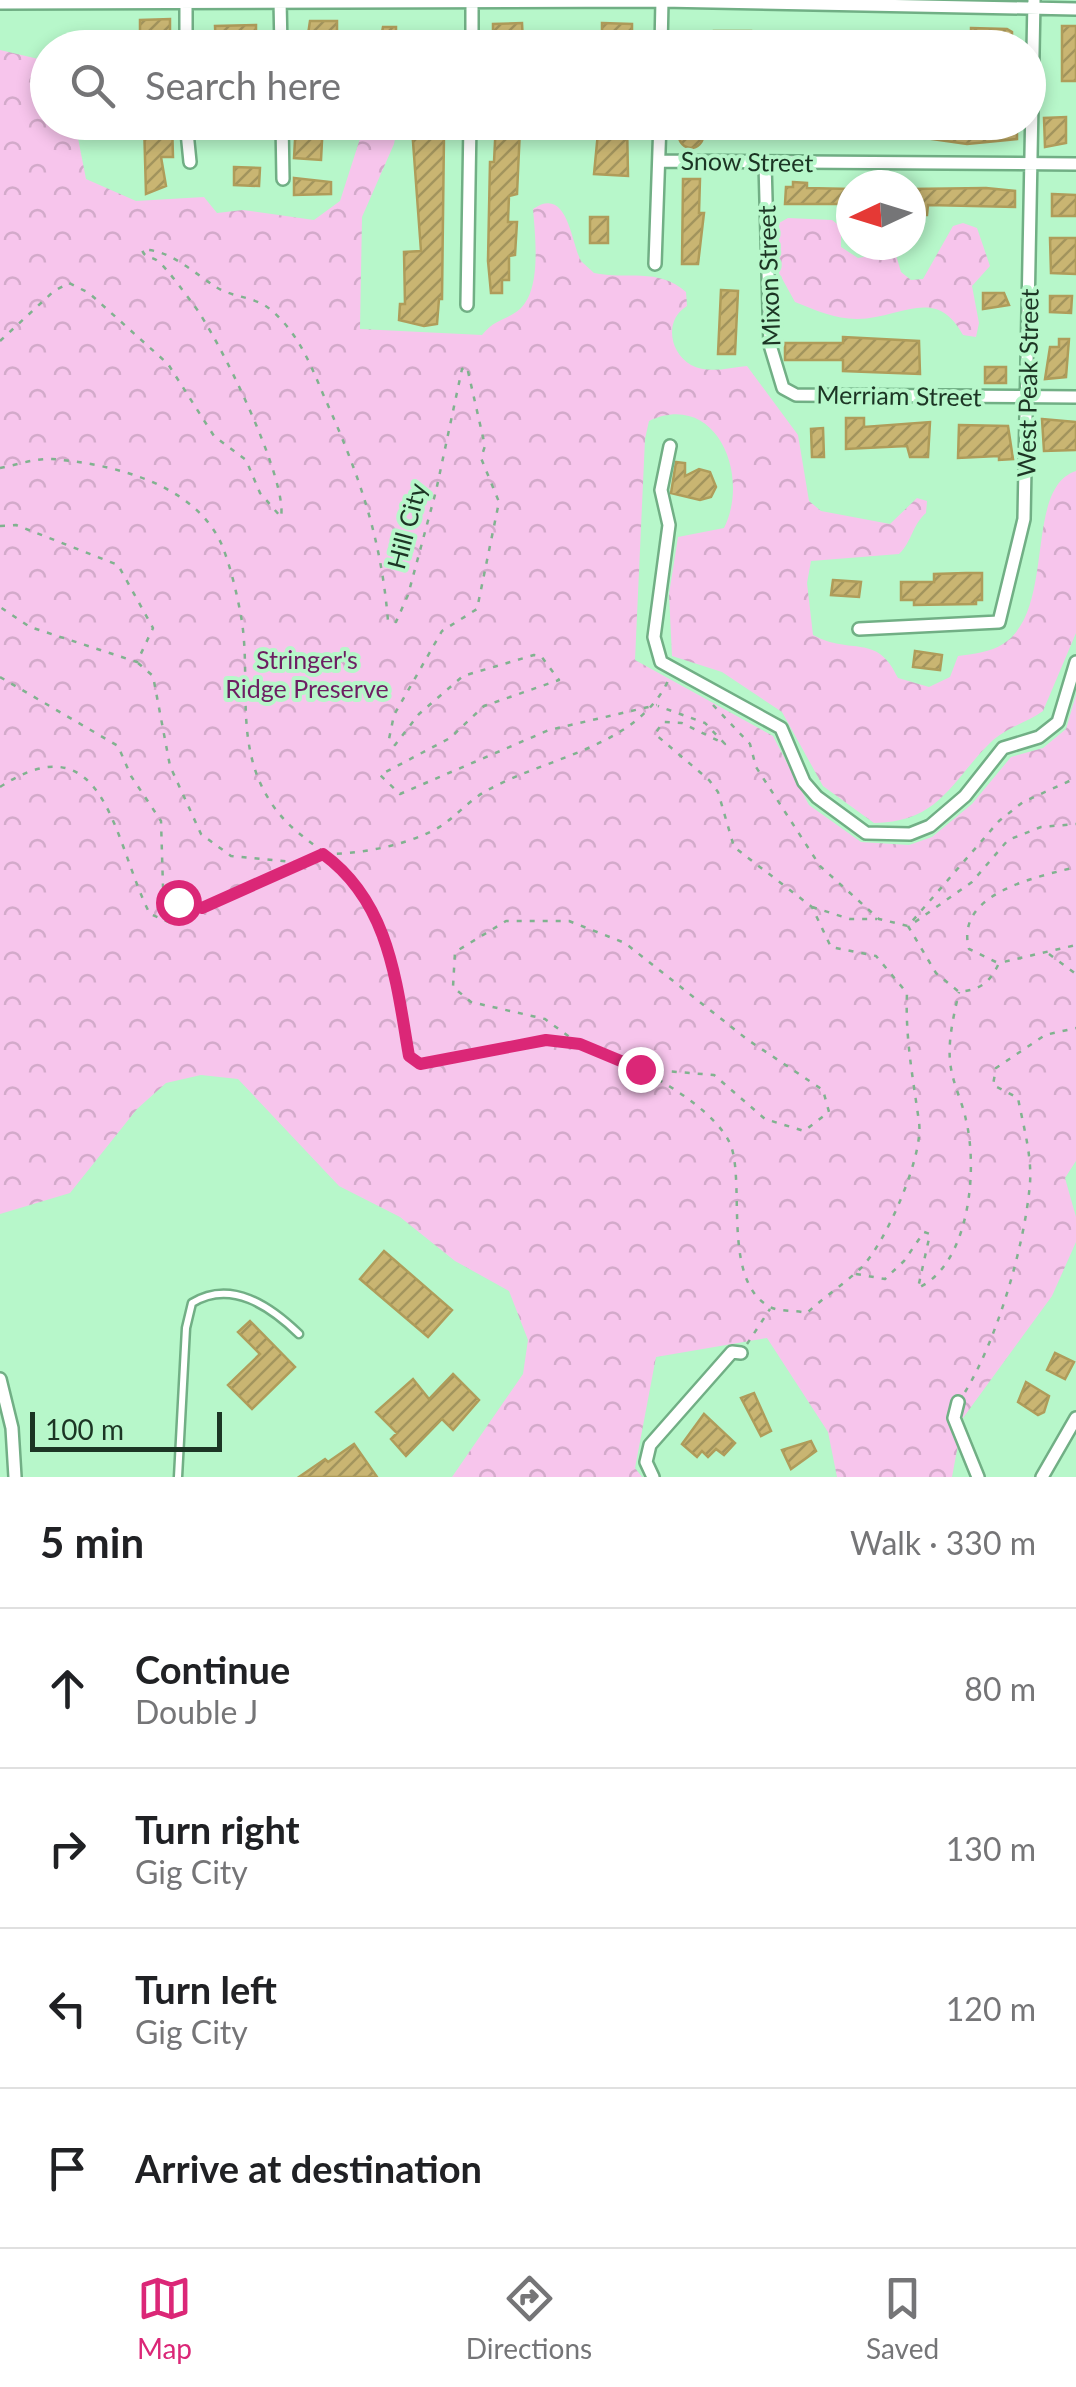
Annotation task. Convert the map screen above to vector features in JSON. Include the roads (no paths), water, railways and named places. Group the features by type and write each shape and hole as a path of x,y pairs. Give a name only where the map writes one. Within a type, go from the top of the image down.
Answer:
{"street":[{"path":"661,30 662,1"},
{"path":"0,3 662,1 1034,4 1076,9"},
{"path":"186,2 186,30"},
{"path":"280,2 281,30"},
{"path":"472,2 472,30"},
{"name":"West Peak Street","path":"1034,4 1034,30"},
{"path":"188,140 190,162"},
{"path":"282,140 283,179"},
{"path":"466,304 470,140"},
{"path":"655,264 660,140"},
{"name":"West Peak Street","path":"859,629 999,622 1024,519 1032,140"},
{"name":"Snow Street","path":"659,161 1076,164"},
{"name":"Mixon Street","path":"765,163 770,345 783,388"},
{"name":"Merriam Street","path":"783,388 796,394 1076,397"},
{"path":"670,446 661,490 669,525 654,637 661,662 673,672 782,728 804,782 817,797 866,832 910,834 930,826 965,796 1003,748 1039,737 1058,722 1076,662"},
{"path":"652,1477 646,1462 650,1445 732,1352 741,1353"},
{"path":"0,1379 12,1428 15,1477"},
{"path":"958,1402 954,1418 978,1477"},
{"path":"1042,1477 1076,1418"}],"lane":[{"path":"178,1477 186,1328 192,1303 210,1292 230,1293 277,1313 299,1334"}],"park label":[{"name":"Stringer's Ridge Preserve","path":"307,674"}]}
